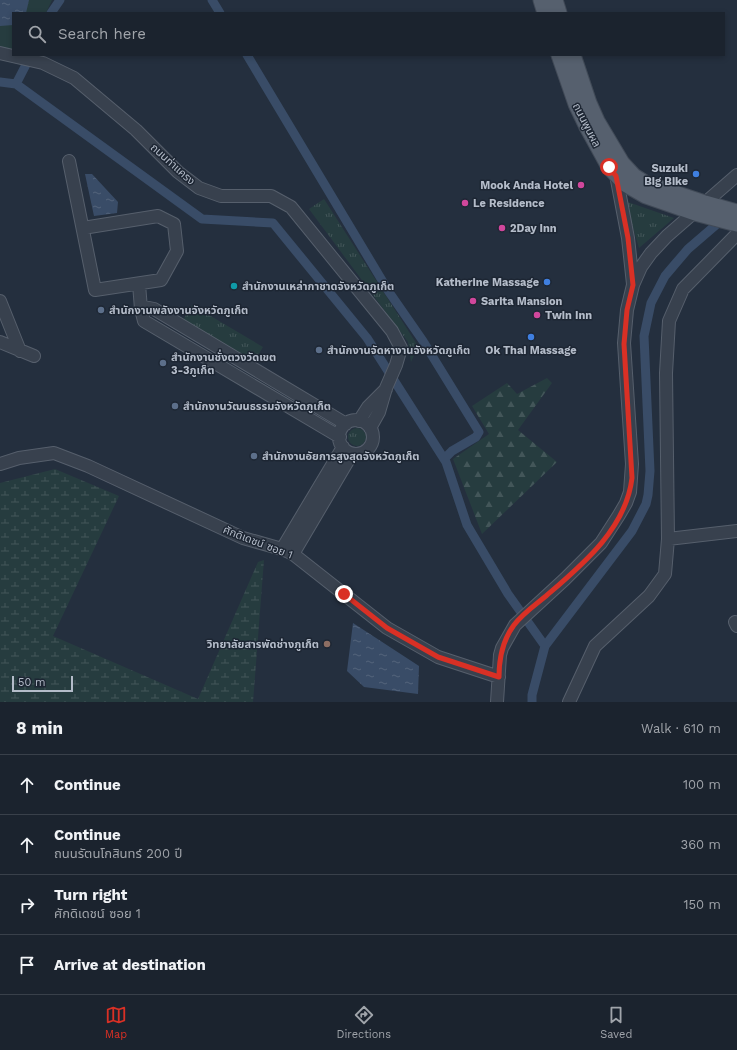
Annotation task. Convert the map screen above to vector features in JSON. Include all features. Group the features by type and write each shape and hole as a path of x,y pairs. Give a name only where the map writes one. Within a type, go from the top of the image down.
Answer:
{"main road":[{"path":"541,0 545,12"},
{"path":"555,0 559,12"},
{"name":"ถนนพูนผล","path":"559,56 576,104 609,167 616,176 636,191 706,210"},
{"name":"ถนนพูนผล","path":"573,56 589,104 597,122 626,168 634,176 645,183 706,210"},
{"path":"706,210 737,212"},
{"path":"706,210 737,224"}],"street":[{"name":"ถนนท่าแครง","path":"13,56 43,63 74,78 136,130 178,172 199,188 221,196 271,196 291,207 392,331 401,348 379,412 370,428"},
{"path":"69,161 83,228 96,290 161,280 177,251 174,224 158,216 83,228"},
{"path":"497,702 500,655 514,625 565,579 601,543 619,516 630,492 632,464 624,344 627,310 633,285 641,267 651,253 667,236 706,210 737,175"},
{"path":"616,176 628,238 633,285"},
{"path":"569,702 595,646 649,596 665,574 668,539 666,373 669,321 682,289 737,234"},
{"path":"139,284 140,309 144,321 279,401 345,446 358,454 365,452 372,444 373,438 370,428 359,420 346,424 342,429 345,446 288,551"},
{"path":"0,301 20,351"},
{"path":"140,309 144,307 154,309 346,424"},
{"path":"173,337 180,325"},
{"path":"0,342 34,356"},
{"path":"227,369 234,357"},
{"path":"279,401 286,388"},
{"name":"ถนนท่าแครง","path":"359,420 368,406 386,388"},
{"name":"ศักดิเดชน์ ซอย 1","path":"0,464 19,458 54,453 88,466 243,538 288,551 387,628 438,657 499,677"},
{"path":"668,539 737,531"}],"green space":[{"path":"0,0 52,0 46,12 12,12 12,50 0,46"},
{"path":"324,199 418,346 411,362 408,342 309,209"},
{"path":"625,201 674,218 639,248"},
{"path":"192,305 263,347 254,362 183,320"},
{"path":"547,378 552,383 518,430 557,462 482,534 453,459 489,434 472,406 507,383 517,394"},
{"path":"357,428 363,431 366,437 363,443 357,446 351,443 348,437 351,431"},
{"path":"55,469 119,496 53,636 198,699 258,562 264,560 253,702 0,702 0,483"}],"water":[{"path":"0,0 29,0 26,12 12,12 12,25 0,26"},
{"path":"85,174 92,174 118,202 117,213 94,216"},
{"path":"353,623 419,666 418,694 364,687 347,671"}],"waterway":[{"path":"52,12 60,0"},
{"path":"212,0 219,12"},
{"path":"16,84 30,56"},
{"path":"248,56 389,292 423,341 479,432 476,437 452,451 444,459"},
{"path":"0,82 16,84 202,219 273,223 367,338 446,462 467,525 508,594 545,646"},
{"path":"532,702 532,695 545,646 632,531 646,504 650,471 644,336 651,303 665,276 688,249 724,218"}],"place":[{"name":"Suzuki Big Bike","path":"696,174"},
{"name":"Mook Anda Hotel","path":"581,185"},
{"name":"Le Residence","path":"465,203"},
{"name":"2Day Inn","path":"502,228"},
{"name":"Katherine Massage","path":"547,282"},
{"name":"สำนักงานเหล่ากาชาดจังหวัดภูเก็ต","path":"234,286"},
{"name":"Sarita Mansion","path":"473,301"},
{"name":"สำนักงานพลังงานจังหวัดภูเก็ต","path":"101,310"},
{"name":"Twin Inn","path":"537,315"},
{"name":"Ok Thai Massage","path":"531,337"},
{"name":"สำนักงานจัดหางานจังหวัดภูเก็ต","path":"319,350"},
{"name":"สำนักงานชั่งตวงวัดเขต 3-3ภูเก็ต","path":"163,363"},
{"name":"สำนักงานวัฒนธรรมจังหวัดภูเก็ต","path":"175,406"},
{"name":"สำนักงานอัยการสูงสุดจังหวัดภูเก็ต","path":"254,456"},
{"name":"วิทยาลัยสารพัดช่างภูเก็ต","path":"327,644"}],"route":[{"path":"344,594 387,628 438,657 499,677 499,662 502,648 514,625 594,552 612,528 626,503 630,492 632,478 624,344 627,310 633,285 628,238 616,176 609,167"}]}
